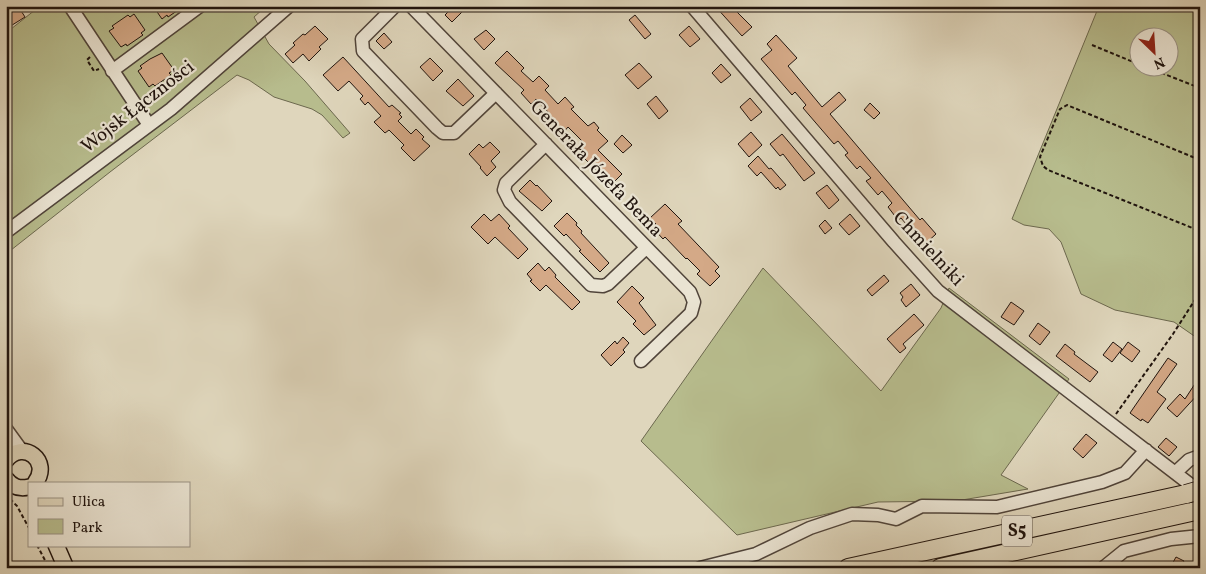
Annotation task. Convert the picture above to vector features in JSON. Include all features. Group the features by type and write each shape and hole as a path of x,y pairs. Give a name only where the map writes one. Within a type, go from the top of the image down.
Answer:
{"highway":[{"name":"S5","path":"848,568 1195,492"},
{"name":"S5","path":"940,568 1197,510"}],"main road":[{"path":"11,453 34,455 39,463 40,472 35,482"},
{"path":"12,486 28,499"},
{"path":"56,546 66,568"}],"street":[{"path":"70,6 149,125"},
{"path":"112,71 200,6"},
{"name":"Wojsk Łączności","path":"6,232 171,109 289,6"},
{"path":"395,6 362,39 363,50 443,133 454,134 496,93"},
{"name":"Generała Józefa Bema","path":"411,6 690,292 694,302 691,313 641,361"},
{"name":"Chmielniki","path":"692,6 938,291 1146,450 1195,492"},
{"path":"546,144 506,183 504,190 510,202 591,285 603,286 608,284 646,248"},
{"path":"6,429 11,453"},
{"path":"700,568 756,554 810,528 852,514 878,515 896,519 922,506 997,507 1102,482 1125,473 1146,450"},
{"path":"1175,473 1189,460 1200,456"},
{"path":"1103,568 1124,551 1171,539 1200,536"}],"path":[{"path":"1092,45 1128,60"},
{"path":"1174,78 1200,88"},
{"path":"1200,160 1067,105 1060,109 1040,157 1043,166 1048,170 1200,231"},
{"path":"1110,412 1115,416 1174,334 1200,292"},
{"path":"12,486 17,506 28,526"},
{"path":"38,546 49,568"}],"green space":[{"path":"40,6 261,6 263,9 254,17 269,44 305,81 350,133 343,138 322,115 312,109 274,97 249,80 237,75 6,254 6,33"},
{"path":"1099,6 1200,6 1200,340 1174,322 1115,310 1081,294 1061,242 1049,229 1024,225 1012,219"},
{"path":"763,268 881,391 941,308 949,288 1069,379 1001,475 1028,489 956,501 878,502 737,535 641,441"}],"building":[{"path":"6,6 18,6 25,17 9,27 6,23"},
{"path":"153,6 184,6 162,19"},
{"path":"444,6 468,6 452,22 445,15 449,11"},
{"path":"715,6 731,6 752,27 742,36"},
{"path":"134,14 145,30 141,33 143,35 127,46 126,44 121,47 109,31 114,28 112,26 128,15 130,17"},
{"path":"635,15 651,34 645,39 629,20"},
{"path":"315,26 328,39 319,47 321,49 309,61 303,54 293,63 285,54 295,45 293,43"},
{"path":"689,26 700,39 690,47 679,35"},
{"path":"486,30 495,39 484,50 474,39"},
{"path":"384,33 392,42 384,49 376,41"},
{"path":"776,35 797,58 788,66 822,107 839,92 846,100 830,114 920,220 922,218 936,234 924,245 901,218 898,220 888,207 892,203 882,191 878,195 866,181 871,178 860,166 857,169 845,155 848,153 838,141 834,144 803,108 806,105 795,92 792,95 761,59 772,50 767,44"},
{"path":"507,51 524,68 521,71 533,82 539,76 549,86 545,90 558,104 565,97 574,107 571,109 588,126 594,122 599,128 597,130 608,141 598,150 622,174 611,185 578,152 582,148 582,141 568,127 562,134 550,122 553,118 536,99 531,104 521,93 524,90 495,63"},
{"path":"162,53 174,70 169,73 171,75 155,86 153,84 149,87 138,71 142,68 140,66"},
{"path":"343,57 389,107 392,105 401,113 399,114 402,117 398,121 411,134 416,129 424,137 422,139 430,146 414,161 401,148 404,145 389,130 385,133 374,122 381,116 368,102 365,105 360,99 363,96 349,81 338,91 323,75"},
{"path":"430,58 443,71 433,81 420,67"},
{"path":"639,63 652,77 638,89 625,75"},
{"path":"721,64 731,75 721,83 712,73"},
{"path":"458,79 474,96 463,106 446,91"},
{"path":"656,96 668,111 659,119 647,104"},
{"path":"750,98 762,112 751,121 740,107"},
{"path":"870,103 880,113 874,119 864,110"},
{"path":"751,132 762,145 749,157 738,144"},
{"path":"782,134 815,173 804,181 783,154 780,156 770,144"},
{"path":"622,135 632,145 623,153 614,144"},
{"path":"490,142 500,152 491,161 496,167 487,176 469,154 479,144 483,148"},
{"path":"758,156 786,185 780,190 778,187 776,189 761,172 757,176 748,166"},
{"path":"530,180 552,201 542,211 519,191"},
{"path":"827,185 839,200 829,209 816,193"},
{"path":"665,204 682,221 678,224 719,267 715,271 720,276 710,286 697,274 700,271 652,227 656,224 650,218"},
{"path":"567,213 577,223 576,225 582,231 581,233 609,263 600,272 579,251 581,250 566,234 564,236 554,226"},
{"path":"484,214 491,221 499,214 510,226 508,228 528,249 518,259 495,237 488,244 471,227"},
{"path":"850,214 860,226 849,235 839,224"},
{"path":"825,220 832,228 825,234 819,226"},
{"path":"538,263 545,271 549,267 556,275 555,277 580,302 572,310 546,285 540,291 530,281 532,280 527,274"},
{"path":"884,275 889,281 872,296 867,290"},
{"path":"911,284 920,295 906,307 901,300 903,297 900,293"},
{"path":"632,286 644,298 639,303 656,325 644,335 633,324 636,321 617,302"},
{"path":"1011,302 1024,311 1014,325 1001,317"},
{"path":"914,314 924,325 903,344 906,348 900,353 887,339"},
{"path":"1038,323 1050,332 1040,345 1029,336"},
{"path":"623,337 629,343 623,350 625,352 611,366 601,355 615,341 617,344"},
{"path":"1113,342 1122,349 1112,362 1103,355"},
{"path":"1128,342 1140,351 1132,362 1120,353"},
{"path":"1065,344 1075,352 1074,354 1098,372 1090,382 1056,356"},
{"path":"1168,358 1177,364 1157,392 1166,399 1148,423 1142,419 1141,421 1130,413"},
{"path":"1200,376 1200,392 1177,417 1167,408 1180,394 1185,399"},
{"path":"1086,434 1097,443 1083,458 1073,449"},
{"path":"1166,438 1177,447 1169,456 1158,447"},
{"path":"1176,557 1184,561 1180,568 1170,568"}]}
